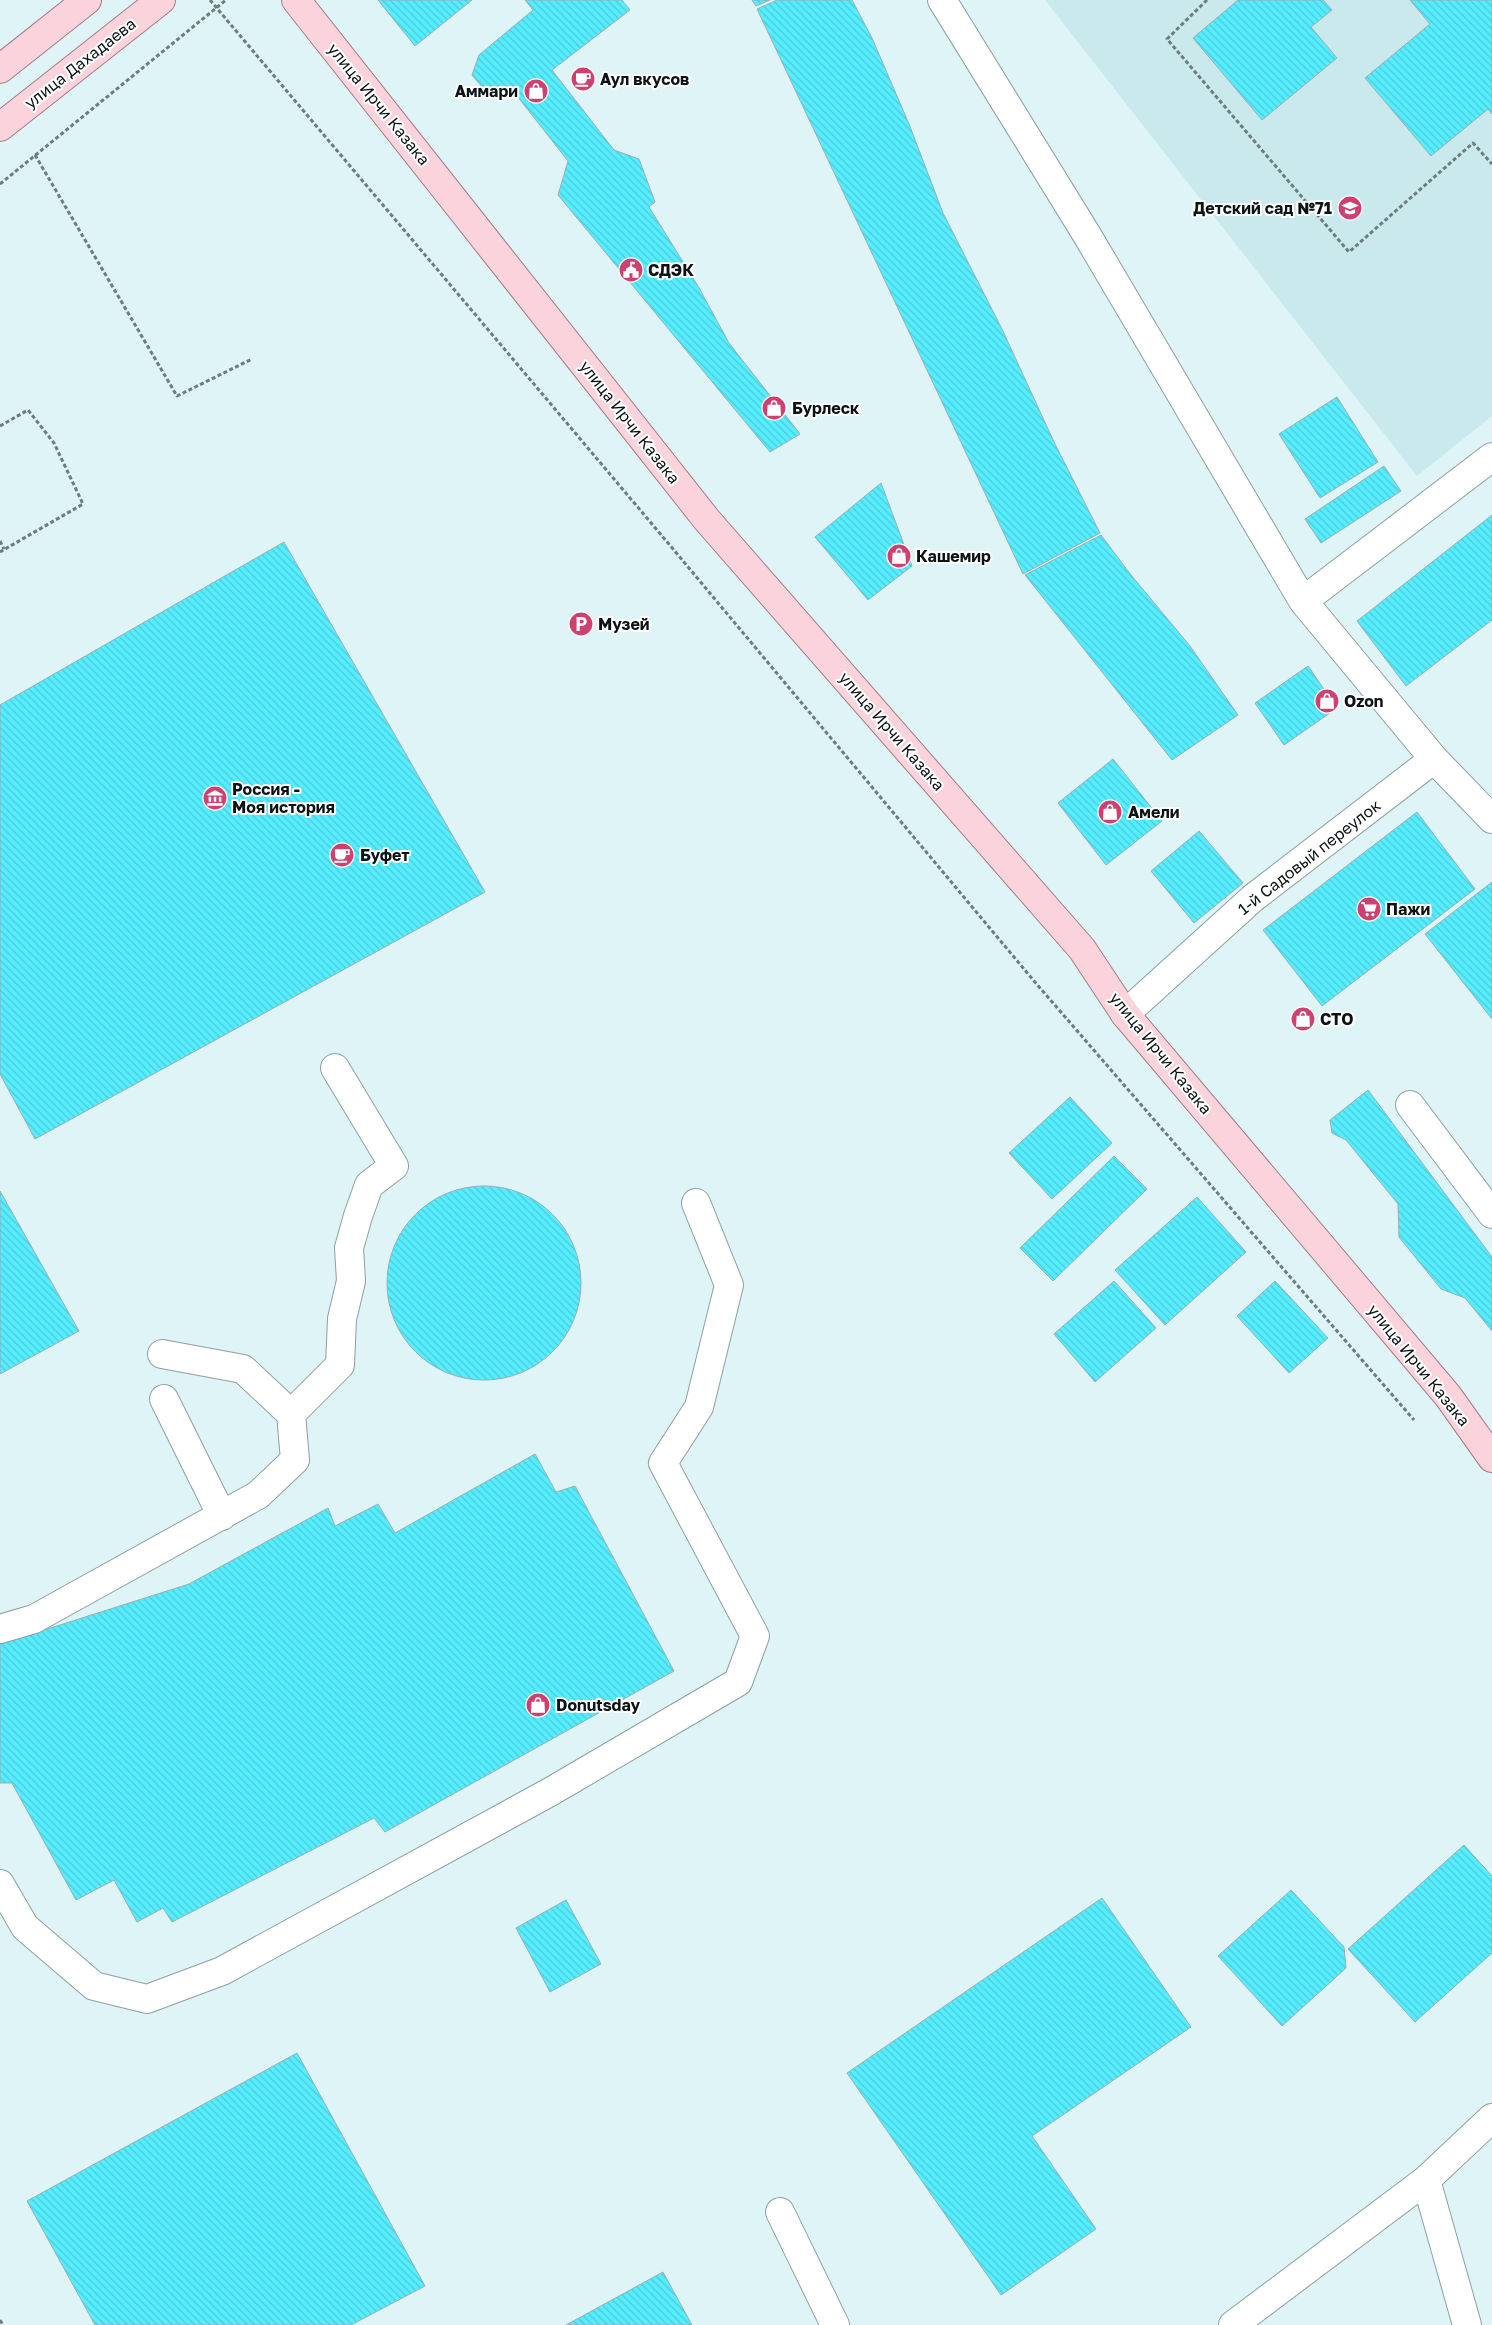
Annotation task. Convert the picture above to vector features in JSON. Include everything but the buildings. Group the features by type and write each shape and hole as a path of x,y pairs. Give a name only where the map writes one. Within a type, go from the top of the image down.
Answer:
{"main road":[{"path":"0,69 87,0"},
{"name":"улица Дахадаева","path":"0,127 161,0"},
{"name":"улица Ирчи Казака","path":"296,0 707,520 1082,949 1125,1014 1448,1396 1492,1458"}],"street":[{"path":"942,0 1087,235 1303,601 1434,759 1492,820"},
{"path":"1303,601 1492,457"},
{"name":"1-й Садовый переулок","path":"1125,1014 1253,898 1434,759"},
{"path":"291,1414 340,1365 342,1318 351,1281 350,1248 358,1216 369,1185 394,1166 335,1068"},
{"path":"1410,1105 1492,1214"},
{"path":"0,1884 25,1927 94,1986 147,1999 222,1971 550,1792 738,1682 755,1636 688,1514 663,1463 699,1407 729,1285 696,1203"},
{"path":"0,1629 34,1619 222,1516 258,1495 295,1460 291,1414 243,1369 162,1354"},
{"path":"164,1399 222,1516"},
{"path":"1233,2325 1426,2180 1492,2118"},
{"path":"1426,2180 1466,2325"},
{"path":"780,2212 835,2325"}],"path":[{"path":"210,0 662,535 1028,973 1414,1420"},
{"path":"0,184 226,0"},
{"path":"1207,0 1167,39 1349,252 1473,143 1492,164"},
{"path":"35,156 177,396 252,360"},
{"path":"0,426 28,410 54,443 83,504 0,552"},
{"path":"0,541 4,549"},
{"path":"0,2320 3,2325"}],"shaded area":[{"name":"Детский сад №71","path":"1045,0 1492,0 1492,416 1417,476"}],"place":[{"name":"Аул вкусов","path":"583,79"},
{"name":"Аммари","path":"536,91"},
{"name":"Детский сад №71","path":"1350,208"},
{"name":"СДЭК","path":"631,270"},
{"name":"Бурлеск","path":"774,408"},
{"name":"Кашемир","path":"899,556"},
{"name":"Музей","path":"581,624"},
{"name":"Ozon","path":"1327,701"},
{"name":"Россия - Моя история","path":"215,798"},
{"name":"Амели","path":"1110,812"},
{"name":"Буфет","path":"342,855"},
{"name":"Пажи","path":"1369,909"},
{"name":"СТО","path":"1303,1019"},
{"name":"Donutsday","path":"538,1705"}]}
